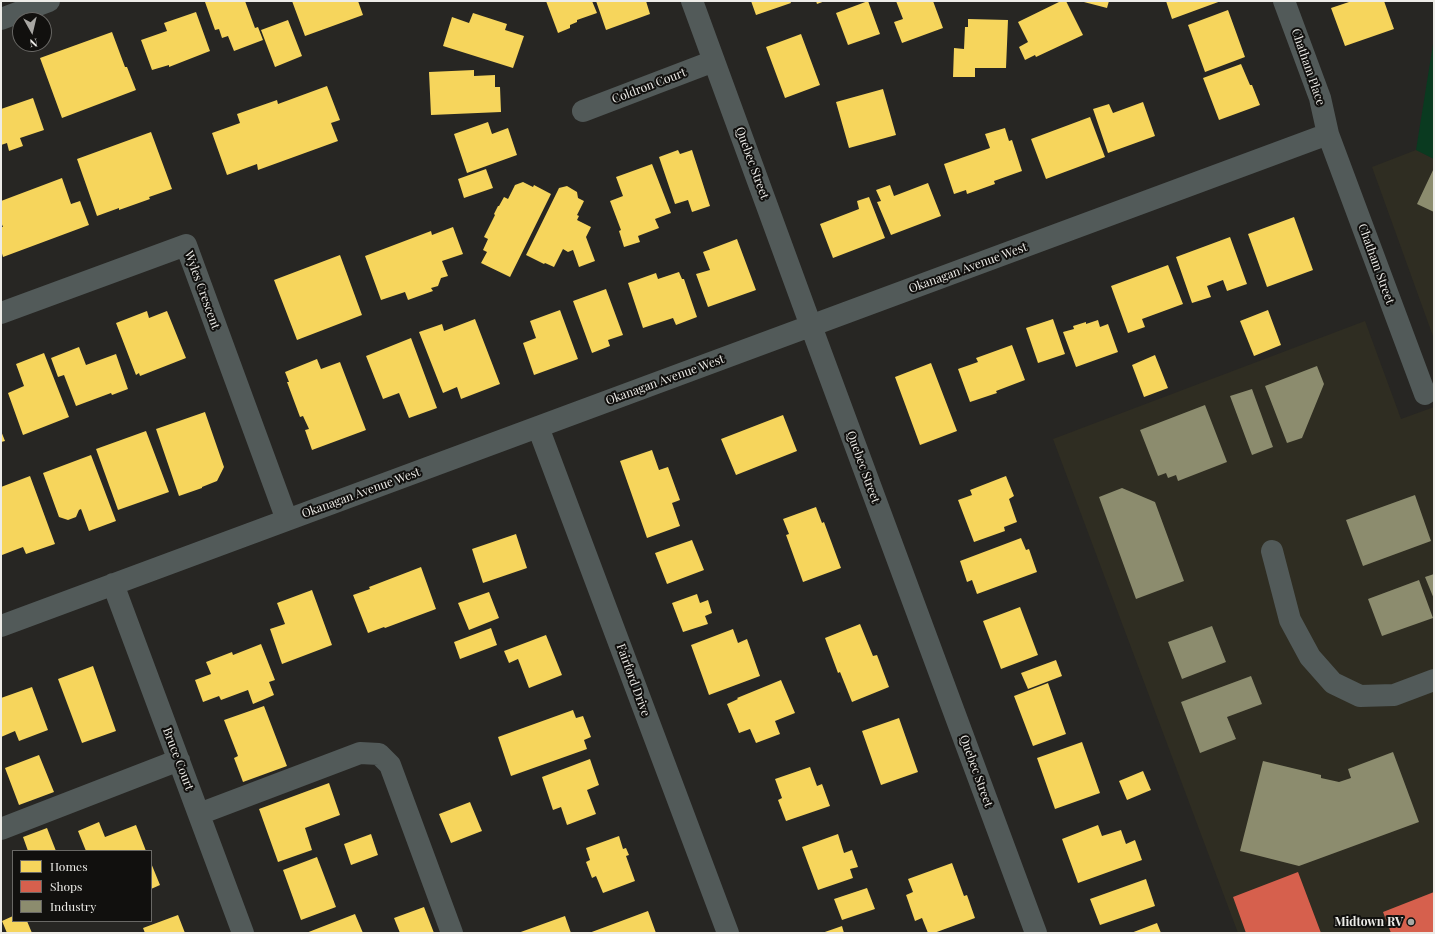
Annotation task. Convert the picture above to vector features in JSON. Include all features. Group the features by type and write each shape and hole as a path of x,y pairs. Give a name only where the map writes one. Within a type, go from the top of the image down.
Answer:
{"street":[{"path":"1,19 49,1"},
{"name":"Quebec Street","path":"692,1 1036,933"},
{"name":"Chatham Place","path":"1284,1 1320,98 1328,134"},
{"name":"Coldron Court","path":"583,111 714,61"},
{"name":"Okanagan Avenue West","path":"1,626 1328,134"},
{"name":"Chatham Street","path":"1328,134 1425,394"},
{"name":"Wyles Crescent","path":"1,314 186,245 286,520"},
{"name":"Fairford Drive","path":"538,427 728,933"},
{"path":"1272,551 1290,620 1310,657 1333,683 1360,696 1394,696 1434,680"},
{"name":"Bruce Court","path":"113,584 243,933"},
{"path":"199,814 360,753 379,754 390,766 452,933"},
{"path":"1,829 179,760"}],"shaded area":[{"path":"1416,150 1434,159 1434,339 1372,167"},
{"path":"1365,321 1401,419 1434,407 1434,933 1238,933 1053,439"}],"green space":[{"path":"1434,38 1434,159 1416,150"}],"building: Homes":[{"path":"245,1 255,28 258,27 263,40 234,51 228,36 222,38 219,29 215,30 205,2"},
{"path":"292,1 358,1 363,15 305,36"},
{"path":"546,1 592,1 597,13 577,20 577,22 570,25 570,28 558,33"},
{"path":"596,1 646,1 650,14 606,30"},
{"path":"751,1 790,1 791,3 756,15"},
{"path":"816,1 825,1 817,4"},
{"path":"868,1 880,34 848,45 836,13"},
{"path":"896,1 933,1 943,28 902,43 894,22 903,19"},
{"path":"1061,1 1066,1 1083,35 1036,57 1035,55 1025,60 1019,47 1028,42 1018,22"},
{"path":"1080,1 1109,1 1107,8"},
{"path":"1166,1 1221,1 1172,19"},
{"path":"1352,1 1384,1 1394,29 1345,46 1331,8"},
{"path":"1228,10 1245,57 1205,72 1188,25"},
{"path":"196,12 210,51 169,67 169,65 152,70 141,40 167,31 164,23"},
{"path":"473,13 507,24 505,30 524,36 513,68 443,46 452,17 469,23"},
{"path":"968,19 1008,20 1006,68 975,68 975,77 953,77 954,48 964,49 965,27 968,27"},
{"path":"288,20 302,56 275,67 261,30"},
{"path":"112,32 125,67 127,67 136,90 62,118 40,58"},
{"path":"801,34 820,85 785,98 766,47"},
{"path":"1241,64 1260,105 1219,120 1203,78"},
{"path":"474,70 474,76 495,75 495,87 500,87 501,112 431,115 429,72"},
{"path":"327,86 340,120 331,123 338,141 258,170 257,164 227,175 212,133 240,123 237,114 277,100 278,104"},
{"path":"883,89 896,135 849,148 836,102"},
{"path":"33,98 44,130 20,138 23,146 9,151 7,143 1,145 1,109"},
{"path":"1143,102 1155,136 1108,153 1093,109 1109,104 1113,113"},
{"path":"1090,117 1105,157 1046,179 1031,139"},
{"path":"488,122 492,134 508,128 517,155 467,173 454,134"},
{"path":"1005,128 1009,141 1012,140 1022,171 994,181 995,184 967,194 966,190 954,194 944,164 990,148 985,134"},
{"path":"151,132 172,189 149,197 150,199 97,216 77,159"},
{"path":"678,150 680,154 692,150 710,206 692,212 688,200 675,204 659,157"},
{"path":"652,164 671,213 655,219 659,228 638,236 640,242 624,247 619,231 621,230 610,201 623,196 616,177"},
{"path":"486,169 493,188 464,198 458,179"},
{"path":"62,178 71,204 80,201 89,225 3,257 1,250 1,227 3,227 1,222 1,201"},
{"path":"523,182 533,187 534,185 551,194 510,277 481,263 487,252 483,250 488,239 484,237 498,206 504,197 508,199 515,185"},
{"path":"928,183 941,216 891,235 877,202 881,201 876,190 890,185 894,196"},
{"path":"567,186 577,192 578,198 584,201 577,215 579,216 577,220 591,227 586,237 595,261 579,267 573,250 568,252 563,249 554,267 526,255 559,188"},
{"path":"869,197 885,238 833,258 820,224 859,209 857,201"},
{"path":"1294,217 1313,270 1267,287 1248,234"},
{"path":"453,227 463,254 442,261 448,276 441,278 438,286 431,288 433,291 408,300 405,292 381,300 365,256 431,231 432,235"},
{"path":"1230,237 1247,284 1227,291 1223,280 1207,286 1211,297 1192,303 1176,257"},
{"path":"737,239 756,290 708,307 696,274 710,270 703,252"},
{"path":"340,255 362,315 297,340 274,280"},
{"path":"1168,265 1183,304 1142,319 1145,327 1128,333 1111,286"},
{"path":"679,272 682,279 684,279 697,317 676,325 673,318 643,328 628,283 656,273 658,279"},
{"path":"606,289 623,335 608,340 610,346 592,353 573,301"},
{"path":"560,310 578,359 534,375 523,343 536,338 530,321"},
{"path":"1268,310 1281,345 1254,356 1240,321"},
{"path":"147,311 149,318 167,311 186,358 140,376 139,373 136,375 116,323"},
{"path":"475,319 500,384 461,399 457,387 443,393 419,332 442,324 444,331"},
{"path":"1053,319 1065,354 1038,363 1026,328"},
{"path":"1098,320 1100,327 1108,324 1118,352 1076,367 1063,332 1074,329 1073,326"},
{"path":"411,338 437,408 409,418 399,393 383,399 366,356"},
{"path":"1012,345 1025,380 996,391 997,393 970,402 958,369 978,362 976,358"},
{"path":"79,347 86,365 116,354 128,389 112,395 111,393 76,406 64,375 58,377 51,358"},
{"path":"44,353 69,417 23,435 8,393 24,386 16,364"},
{"path":"1155,355 1168,388 1144,397 1132,365"},
{"path":"317,359 321,369 340,362 366,430 312,450 305,430 309,429 303,416 300,417 287,382 289,382 285,372"},
{"path":"931,363 957,431 920,445 895,377"},
{"path":"205,412 224,467 217,481 179,496 156,429"},
{"path":"783,415 797,451 736,475 721,439"},
{"path":"1,431 5,441 1,442"},
{"path":"146,431 169,492 118,510 96,449"},
{"path":"652,450 659,470 668,467 680,500 672,503 680,526 647,538 620,461"},
{"path":"91,455 116,521 89,531 81,509 76,517 68,520 59,517 43,473"},
{"path":"30,476 55,544 26,554 23,547 2,555 1,487"},
{"path":"1006,476 1014,496 1009,499 1017,522 1004,527 1005,531 974,542 958,500 972,495 970,490"},
{"path":"816,507 822,523 824,522 841,568 803,582 786,535 789,534 783,519"},
{"path":"516,534 527,568 483,583 472,549"},
{"path":"1021,538 1026,550 1029,549 1037,572 977,594 972,580 967,582 960,561"},
{"path":"692,540 704,570 667,584 655,553"},
{"path":"421,567 436,609 368,633 353,595 370,589 369,587"},
{"path":"312,590 332,645 282,664 270,629 285,624 277,603"},
{"path":"489,592 499,618 469,630 458,603"},
{"path":"697,594 700,603 708,600 712,613 705,616 708,624 683,632 672,603"},
{"path":"1020,607 1038,655 1001,669 983,621"},
{"path":"860,624 873,656 877,655 889,687 852,702 840,672 838,673 825,638"},
{"path":"491,628 497,645 460,659 454,642"},
{"path":"733,629 738,643 747,639 760,676 709,695 691,645"},
{"path":"546,635 562,675 529,688 518,659 509,663 504,651"},
{"path":"261,644 275,680 269,682 274,695 253,704 248,690 221,700 219,696 203,702 195,680 211,674 206,662 232,652 233,655"},
{"path":"1056,660 1062,676 1028,689 1021,673"},
{"path":"93,666 116,731 82,743 58,679"},
{"path":"781,680 795,713 775,721 780,734 756,743 750,729 739,733 727,704 738,699 737,698"},
{"path":"1048,683 1066,734 1033,746 1014,696"},
{"path":"32,687 48,730 19,741 15,731 1,737 1,698"},
{"path":"264,706 287,766 243,782 234,758 238,756 224,720"},
{"path":"573,710 576,718 583,716 591,737 584,740 587,749 511,776 498,737"},
{"path":"899,718 918,772 881,785 862,731"},
{"path":"1082,742 1100,793 1055,809 1037,758"},
{"path":"39,755 54,792 19,805 5,768"},
{"path":"590,759 599,785 587,790 596,814 567,825 561,807 553,810 542,777"},
{"path":"810,767 817,786 822,784 830,806 786,821 778,800 782,798 775,779"},
{"path":"1143,771 1151,790 1127,800 1119,781"},
{"path":"329,783 340,815 305,828 312,850 278,862 259,809"},
{"path":"470,802 482,831 451,843 439,814"},
{"path":"99,822 105,837 136,825 146,850 86,850 78,831"},
{"path":"1098,825 1102,836 1121,830 1126,844 1135,840 1142,860 1078,883 1062,839"},
{"path":"47,828 56,850 28,850 23,837"},
{"path":"371,834 378,855 351,865 344,844"},
{"path":"838,834 844,853 852,850 858,867 850,869 853,878 818,890 802,847"},
{"path":"619,836 623,849 626,848 629,855 626,856 635,881 603,893 596,876 592,878 586,862 590,860 586,848"},
{"path":"317,857 336,907 301,920 283,870"},
{"path":"952,863 964,896 967,895 975,918 934,933 928,933 922,918 915,921 906,895 913,892 908,879"},
{"path":"152,865 160,885 152,889"},
{"path":"1146,879 1155,906 1100,925 1090,899"},
{"path":"867,888 875,909 842,920 834,899"},
{"path":"424,907 434,933 400,933 394,918"},
{"path":"648,911 656,933 589,933"},
{"path":"355,914 363,933 306,933"},
{"path":"178,915 185,933 145,933 143,928"},
{"path":"12,916 12,922 27,922 32,933 7,933 2,921"},
{"path":"565,916 571,933 518,933"},
{"path":"1157,923 1161,933 1131,933"},
{"path":"842,926 844,933 822,933"}],"building: Shops":[{"path":"1298,872 1321,933 1246,933 1233,897"},
{"name":"Midtown RV","path":"1434,892 1434,933 1391,933 1383,912"}],"building: Industry":[{"path":"1434,168 1434,212 1417,204"},
{"path":"1317,366 1324,384 1302,438 1287,443 1265,386"},
{"path":"1252,389 1273,447 1252,455 1230,396"},
{"path":"1205,405 1227,462 1178,481 1176,475 1168,478 1166,473 1158,476 1140,430"},
{"path":"1122,488 1155,502 1184,581 1136,599 1099,497"},
{"path":"1415,495 1431,541 1363,566 1346,520"},
{"path":"1434,574 1434,599 1425,577"},
{"path":"1419,580 1433,618 1382,636 1368,599"},
{"path":"1212,626 1226,662 1182,679 1168,642"},
{"path":"1251,676 1262,704 1227,717 1236,739 1200,753 1181,702"},
{"path":"1393,752 1419,822 1299,866 1240,851 1263,761 1321,775 1321,778 1339,782 1351,778 1348,769"}],"place":[{"name":"Midtown RV","path":"1411,922"}]}
